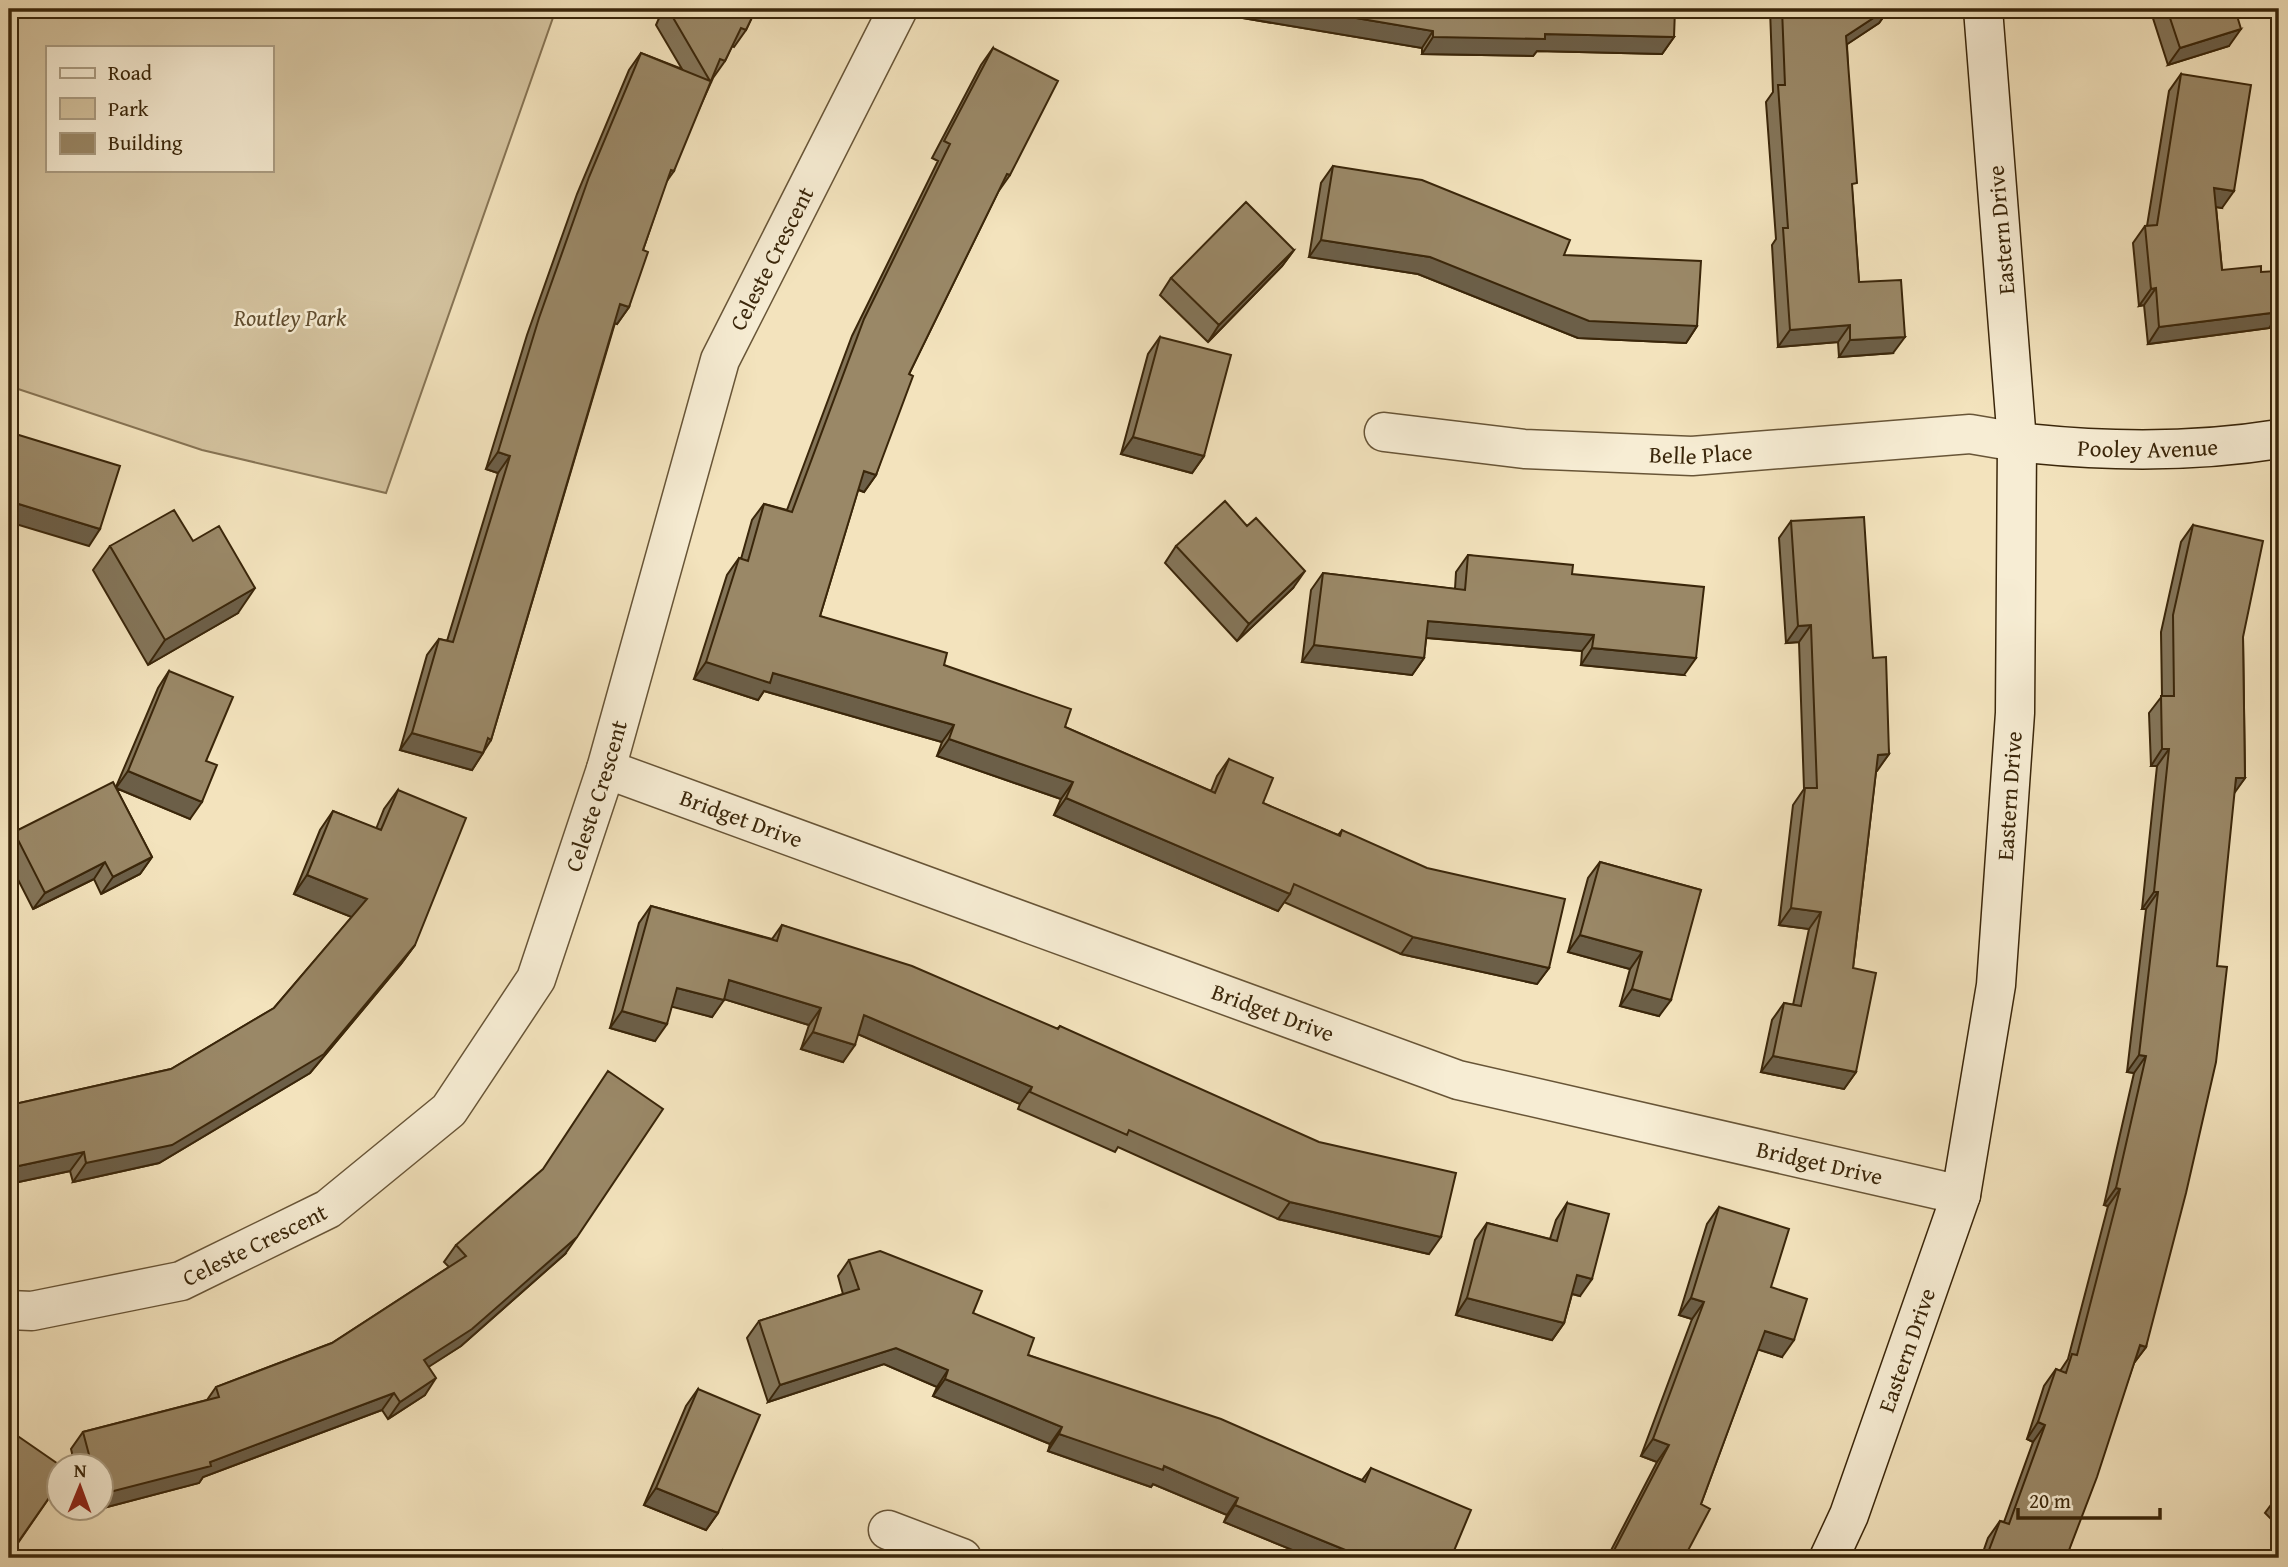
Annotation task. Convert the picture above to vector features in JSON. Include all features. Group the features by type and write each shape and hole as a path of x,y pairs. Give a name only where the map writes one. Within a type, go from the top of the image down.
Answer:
{"street":[{"name":"Celeste Crescent","path":"9,1310 32,1311 181,1281 328,1209 449,1110 536,979 606,769 720,360 898,9"},
{"name":"Eastern Drive","path":"1829,1558 1849,1515 1961,1195 1997,971 2015,713 2017,442 1983,9"},
{"name":"Belle Place","path":"1384,432 1524,449 1692,456 1970,434 2017,442"},
{"name":"Pooley Avenue","path":"2017,442 2090,450 2225,448 2279,439"},
{"name":"Bridget Drive","path":"606,769 1458,1080 1961,1195"},
{"path":"888,1530 962,1558"}],"green space":[{"name":"Routley Park","path":"9,9 556,9 386,493 202,450 9,386"}],"building":[{"path":"668,9 756,9 746,30 741,28 725,61 720,59 674,171 671,170 643,250 648,252 629,307 620,304 491,740 488,738 483,753 412,733 439,639 453,642 510,456 498,452 539,318 589,177 641,53 710,81"},
{"path":"1303,9 1675,9 1674,37 1545,34 1545,39 1433,37 1433,31"},
{"path":"1782,9 1887,9 1846,36 1857,183 1852,184 1859,282 1901,280 1905,337 1850,340 1850,325 1790,330 1783,228 1788,228 1778,85 1785,85"},
{"path":"2167,9 2235,9 2241,29 2180,48"},
{"path":"993,48 1058,81 1010,175 1007,174 909,374 913,376 876,475 864,471 820,616 947,653 944,665 1071,709 1065,727 1215,793 1229,759 1273,778 1263,803 1340,836 1342,830 1427,868 1565,899 1549,968 1413,937 1294,884 1290,894 1066,798 1073,782 949,739 954,725 773,673 770,683 706,662 739,558 748,561 764,504 792,512 864,319 950,144 944,141"},
{"path":"2181,74 2251,85 2234,191 2214,188 2222,270 2261,266 2261,272 2277,271 2279,312 2159,327 2156,288 2151,289 2145,226 2157,225"},
{"path":"1333,166 1422,180 1570,240 1564,255 1701,261 1697,326 1589,321 1430,257 1321,240"},
{"path":"1246,202 1294,250 1219,325 1171,278"},
{"path":"1160,337 1231,355 1204,456 1133,437"},
{"path":"9,432 120,466 100,529 9,501"},
{"path":"1225,501 1247,526 1256,518 1305,571 1249,624 1176,546"},
{"path":"174,510 193,541 219,526 255,588 165,640 110,546"},
{"path":"1864,517 1873,658 1886,657 1889,754 1878,755 1853,968 1876,973 1856,1072 1773,1056 1784,1003 1801,1006 1821,912 1791,908 1805,788 1817,788 1811,625 1798,626 1791,521"},
{"path":"2193,525 2263,541 2243,637 2245,778 2236,778 2217,966 2227,967 2216,1062 2186,1193 2146,1347 2140,1345 2097,1477 2066,1558 1986,1558 2000,1521 2009,1524 2045,1425 2038,1422 2056,1369 2066,1373 2072,1354 2077,1355 2120,1189 2116,1188 2146,1056 2139,1055 2158,892 2154,892 2169,749 2162,749 2161,696 2174,696 2173,615"},
{"path":"1468,555 1573,565 1572,574 1704,587 1696,658 1592,648 1594,635 1428,621 1424,658 1314,645 1323,573 1465,590"},
{"path":"169,671 233,697 206,761 217,765 202,802 128,771"},
{"path":"113,782 152,857 113,877 105,862 45,893 14,832"},
{"path":"398,790 466,818 415,945 324,1054 172,1145 86,1163 84,1152 9,1168 9,1103 15,1104 171,1069 274,1008 367,899 307,875 333,811 381,830"},
{"path":"1600,862 1701,890 1671,1000 1632,989 1642,952 1580,935"},
{"path":"651,906 777,941 782,925 912,966 1058,1029 1060,1026 1319,1142 1456,1173 1441,1237 1290,1202 1129,1130 1127,1135 1030,1092 1032,1087 864,1015 855,1045 813,1032 821,1008 729,980 724,1000 677,988 667,1024 622,1011"},
{"path":"608,1071 663,1109 577,1237 472,1329 424,1360 436,1378 400,1402 394,1393 210,1462 211,1466 116,1490 116,1452 88,1452 83,1432 219,1397 216,1387 332,1343 466,1256 456,1245 543,1169"},
{"path":"1567,1203 1609,1214 1592,1279 1577,1275 1564,1323 1467,1298 1487,1223 1557,1241"},
{"path":"1719,1207 1789,1229 1771,1287 1807,1299 1794,1340 1765,1331 1701,1504 1710,1509 1684,1558 1610,1558 1669,1445 1653,1439 1704,1302 1691,1298"},
{"path":"880,1251 982,1291 973,1313 1034,1338 1028,1355 1221,1419 1365,1482 1371,1468 1471,1510 1451,1558 1365,1558 1235,1505 1238,1498 1164,1466 1163,1470 1059,1434 1062,1427 945,1379 948,1370 896,1348 780,1385 759,1321 859,1289 849,1260"},
{"path":"698,1389 760,1415 718,1513 656,1488"},
{"path":"9,1430 46,1456 46,1502 14,1548 9,1545"},
{"path":"722,1550 726,1558 707,1558"}]}
